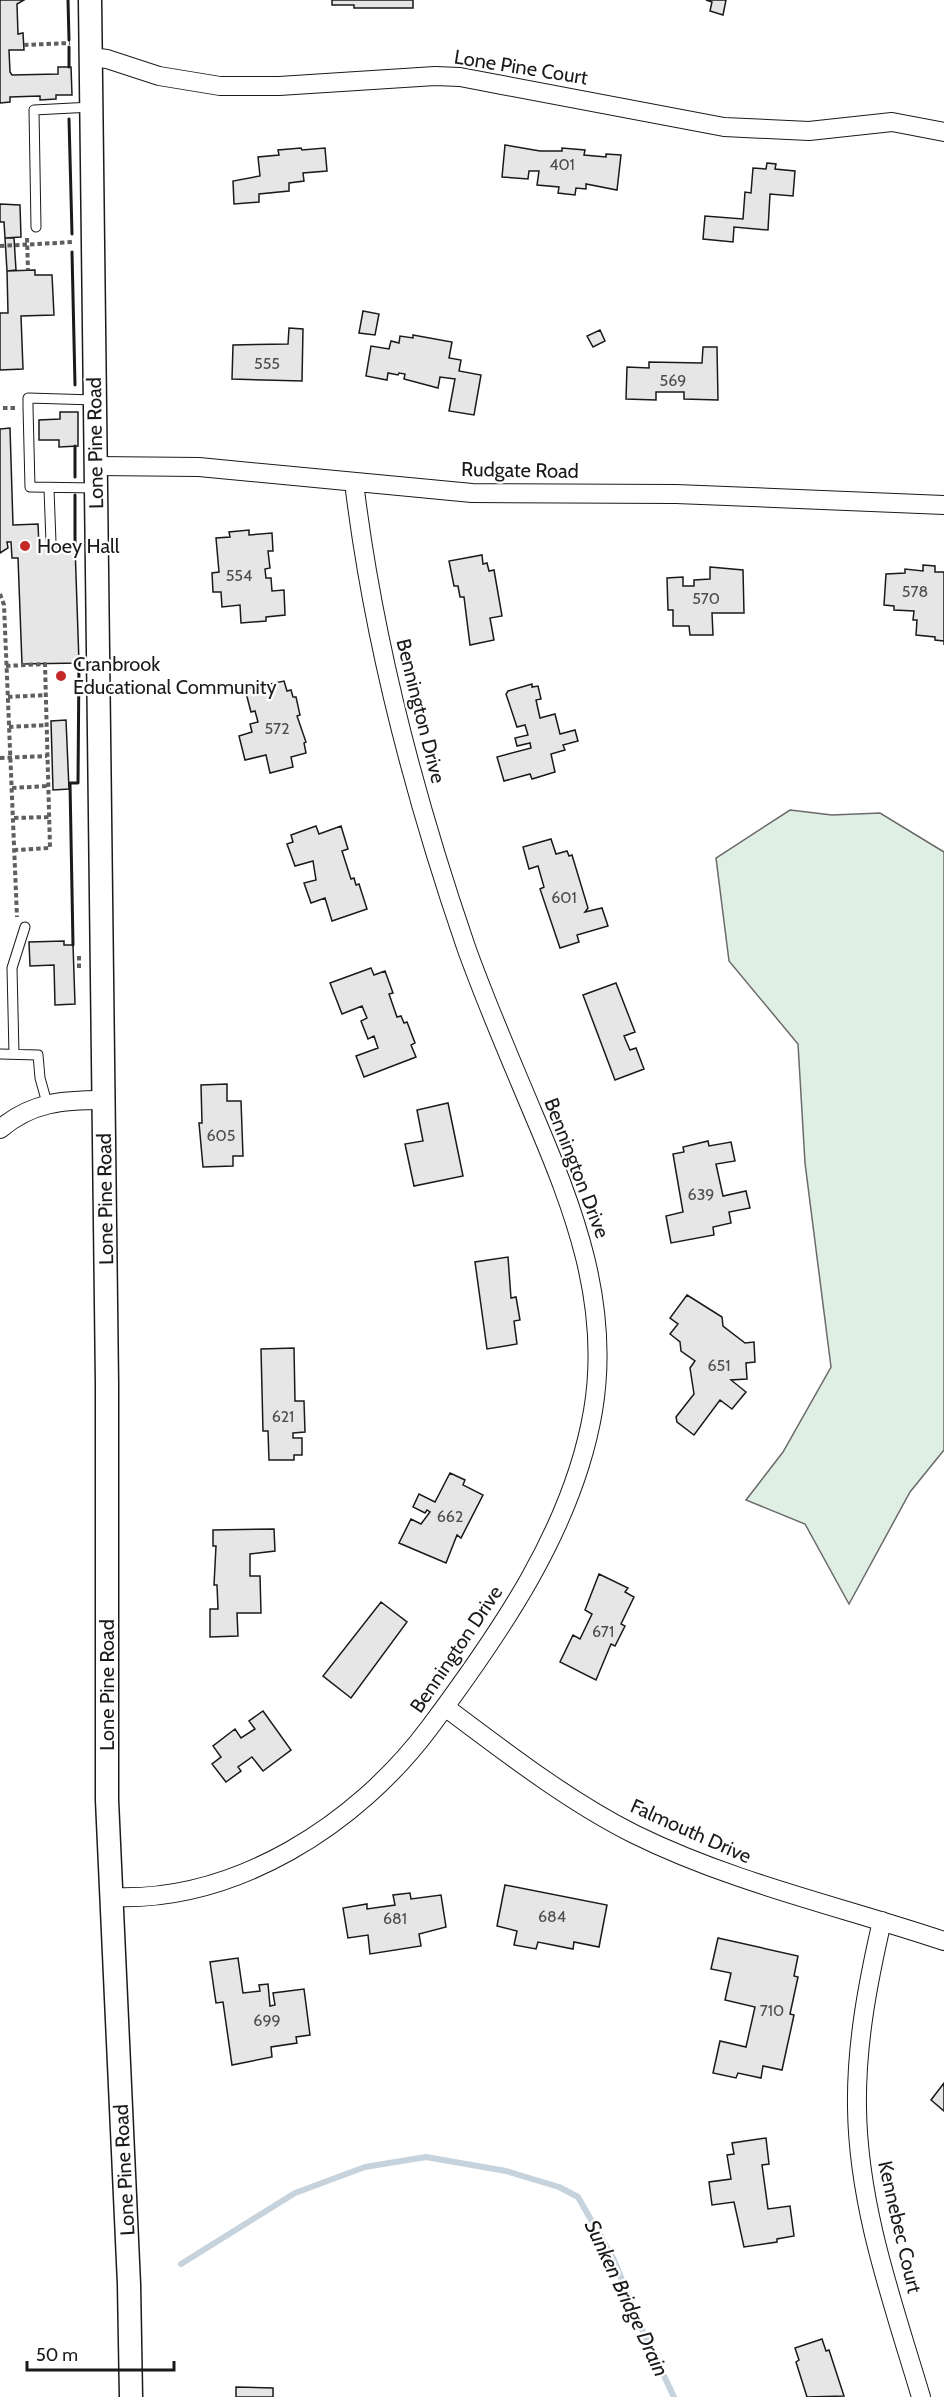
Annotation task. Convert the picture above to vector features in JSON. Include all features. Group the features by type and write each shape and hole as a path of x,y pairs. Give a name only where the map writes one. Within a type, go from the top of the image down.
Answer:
{"street":[{"name":"Lone Pine Road","path":"90,0 84,50 92,107 107,1385 107,1753 110,1897 129,2284 131,2397"},
{"name":"Lone Pine Court","path":"84,50 159,76 220,86 279,86 435,76 460,77 724,127 808,131 892,122 944,132"},
{"name":"Rudgate Road","path":"96,477 188,466 495,494 676,494 944,505"},
{"name":"Bennington Drive","path":"110,1897 145,1899 184,1893 242,1872 290,1851 336,1821 375,1787 422,1739 525,1588 567,1504 594,1408 596,1311 588,1262 572,1208 473,966 421,804 378,628 354,482"},
{"path":"0,1129 29,1108 47,1103 104,1100"},
{"name":"Falmouth Drive","path":"445,1707 539,1774 633,1833 712,1868 807,1900 944,1941"},
{"name":"Kennebec Court","path":"882,1921 868,1981 862,2028 857,2095 859,2140 868,2208 878,2250 921,2397"}],"lane":[{"path":"36,227 34,110 92,107"},
{"path":"95,400 28,398 30,487 49,489 96,477"},
{"path":"49,489 51,543"},
{"path":"14,1054 12,968 21,927"},
{"path":"0,1054 38,1055 40,1078 47,1103"}],"path":[{"path":"24,45 84,50"},
{"path":"0,246 80,242"},
{"path":"0,594 4,605 10,757 21,927"},
{"path":"6,666 45,664 50,848 15,850"},
{"path":"8,697 45,695"},
{"path":"9,727 46,725"},
{"path":"0,758 47,756"},
{"path":"12,788 48,786"},
{"path":"14,818 49,817"}],"green space":[{"path":"790,810 832,815 880,813 944,852 944,1450 910,1492 849,1604 805,1524 746,1500 783,1452 831,1367 805,1163 798,1044 729,961 716,858"}],"building":[{"path":"0,0 24,0 17,4 18,34 23,33 24,50 9,50 12,75 58,74 58,67 71,67 72,95 56,95 56,99 40,100 40,96 10,97 10,102 0,103"},
{"path":"332,0 413,0 413,8 354,8 354,5 332,5"},
{"path":"706,0 726,0 723,15 710,11 712,2"},
{"path":"505,145 540,151 562,151 562,148 585,150 584,155 606,157 606,154 621,155 617,190 586,184 586,189 576,188 575,195 558,193 559,187 537,185 539,171 529,171 528,179 502,177"},
{"path":"301,148 302,150 325,148 327,171 303,173 304,181 289,183 289,191 259,194 259,202 234,204 233,181 260,176 258,157 279,155 278,150"},
{"path":"767,163 776,164 775,169 795,171 793,196 770,194 768,230 734,227 733,242 703,239 705,216 743,219 745,192 751,193 753,168 766,169"},
{"path":"0,204 20,205 21,237 5,238 4,222 0,222"},
{"path":"5,238 14,238 16,270 7,271"},
{"path":"35,270 35,275 52,275 54,315 21,316 23,369 0,370 0,313 8,313 7,271"},
{"path":"363,311 379,314 375,335 359,333"},
{"path":"289,328 303,329 302,381 232,379 233,345 288,344"},
{"path":"600,330 605,341 593,347 587,336"},
{"path":"413,335 452,342 449,358 461,360 459,371 481,375 474,415 449,411 455,379 440,377 438,388 404,379 405,374 399,373 398,375 388,373 387,380 366,376 371,346 389,349 391,341 399,343 400,336 413,338"},
{"path":"703,347 717,347 718,400 684,399 684,392 656,392 656,400 626,399 627,367 649,368 649,362 702,363"},
{"path":"60,412 78,412 78,446 59,447 59,440 39,440 39,420 60,419"},
{"name":"Hoey Hall","path":"10,428 13,525 38,524 39,547 75,546 79,663 22,664 18,558 12,558 11,542 7,542 8,548 0,553 0,429"},
{"path":"249,530 249,535 272,533 273,551 268,551 270,568 265,569 266,578 271,578 272,591 284,590 285,615 266,617 266,621 241,623 240,605 222,607 221,592 213,592 212,573 219,572 216,538 230,537 229,532"},
{"path":"482,555 483,564 487,563 489,571 494,570 502,616 490,618 494,640 470,645 464,597 460,597 458,586 454,586 449,561"},
{"path":"923,565 935,566 935,572 944,572 944,641 935,640 935,637 916,635 917,620 913,620 914,611 894,610 894,606 884,605 886,574 905,573 905,569 923,571"},
{"path":"710,567 743,570 744,613 712,613 713,635 690,635 689,626 673,626 673,610 668,610 667,578 683,577 683,586 694,586 694,580 710,579"},
{"path":"284,681 287,691 291,690 293,697 296,697 300,715 297,716 306,742 304,743 306,753 291,757 293,767 270,773 266,755 245,760 239,736 252,732 250,724 258,722 255,711 251,712 245,689"},
{"path":"532,684 532,687 538,686 541,699 536,700 540,718 555,714 560,734 575,730 578,741 563,745 565,750 551,754 555,772 532,779 530,774 504,781 497,757 531,748 530,743 517,746 515,738 528,735 525,725 517,727 506,694 508,691"},
{"path":"66,720 69,789 53,790 51,721"},
{"path":"316,826 319,834 341,826 348,849 342,851 351,879 354,878 356,885 359,884 367,909 332,921 325,898 311,903 304,883 316,880 313,861 295,866 287,844 293,842 291,835"},
{"path":"551,839 556,854 567,851 569,856 572,855 588,908 585,912 602,908 608,926 577,935 579,942 560,948 540,889 544,887 538,866 529,869 523,847"},
{"path":"64,941 64,945 73,945 75,1004 55,1005 54,965 30,966 29,942"},
{"path":"371,968 374,975 385,971 393,993 389,994 397,1017 401,1016 404,1023 407,1022 415,1043 411,1045 416,1057 364,1077 356,1056 378,1048 374,1036 368,1039 361,1021 367,1018 362,1006 342,1014 330,983"},
{"path":"616,983 635,1032 624,1036 630,1050 636,1048 644,1069 615,1080 583,995"},
{"path":"227,1084 227,1101 241,1101 243,1156 233,1156 233,1166 203,1167 199,1123 202,1123 201,1085"},
{"path":"448,1103 463,1176 414,1186 405,1144 423,1141 417,1110"},
{"path":"708,1141 709,1146 731,1142 735,1161 716,1164 723,1196 746,1191 750,1208 729,1212 731,1223 713,1227 714,1235 671,1243 666,1216 683,1212 673,1154 684,1152 683,1147"},
{"path":"508,1257 511,1298 516,1297 520,1320 514,1321 517,1344 487,1349 475,1262"},
{"path":"687,1295 722,1317 723,1326 745,1343 754,1342 755,1362 746,1363 747,1379 731,1380 746,1392 732,1409 720,1400 694,1435 677,1422 676,1417 694,1394 690,1368 695,1361 681,1351 680,1342 670,1334 678,1324 670,1318"},
{"path":"294,1348 295,1401 304,1401 305,1432 293,1433 293,1438 302,1438 302,1455 294,1455 294,1460 269,1460 268,1431 263,1431 261,1349"},
{"path":"450,1473 465,1480 463,1485 483,1495 461,1538 457,1535 446,1563 399,1543 411,1519 421,1524 430,1512 427,1510 425,1513 413,1507 419,1494 435,1502"},
{"path":"274,1529 275,1551 250,1554 250,1576 260,1576 261,1613 237,1613 238,1636 210,1637 210,1609 218,1609 217,1585 214,1585 216,1546 213,1546 213,1530"},
{"path":"599,1574 628,1588 625,1592 634,1597 621,1624 625,1626 615,1646 611,1644 596,1680 560,1662 573,1635 580,1639 592,1614 585,1610"},
{"path":"381,1602 407,1622 351,1698 323,1676"},
{"path":"263,1711 291,1750 263,1771 252,1757 238,1767 241,1771 226,1782 212,1764 221,1757 213,1746 235,1729 241,1738 255,1729 249,1721"},
{"path":"505,1885 607,1905 599,1947 574,1942 573,1949 538,1942 536,1949 514,1945 517,1931 497,1926"},
{"path":"410,1893 411,1899 441,1895 446,1927 419,1934 421,1946 370,1954 368,1935 348,1938 343,1908 367,1904 367,1909 395,1905 393,1895"},
{"path":"718,1938 798,1956 794,1976 798,1977 790,2014 794,2015 782,2070 763,2066 761,2078 738,2073 736,2078 713,2073 720,2041 746,2047 755,2007 725,2000 731,1973 711,1969"},
{"path":"238,1958 243,1993 260,1991 259,1985 268,1984 270,2006 275,2005 273,1993 304,1989 310,2035 296,2037 297,2043 271,2047 272,2057 232,2065 223,2002 216,2003 210,1962"},
{"path":"944,2083 944,2111 931,2100"},
{"path":"766,2138 769,2164 762,2165 768,2209 790,2206 794,2236 777,2239 777,2242 744,2247 734,2202 712,2205 709,2182 731,2179 727,2155 734,2154 732,2143"},
{"path":"822,2339 826,2351 829,2350 844,2396 807,2397 796,2362 799,2360 795,2348"},
{"path":"236,2387 273,2388 273,2397 236,2397"}],"waterway":[{"name":"Sunken Bridge Drain","path":"181,2264 295,2193 365,2167 426,2157 506,2171 559,2187 578,2197 614,2260 641,2327 674,2397"}],"wall":[{"path":"68,0 69,40"},
{"path":"69,47 69,67"},
{"path":"69,119 72,234"},
{"path":"72,252 75,385"},
{"path":"75,446 75,477"},
{"path":"75,495 75,548"},
{"path":"73,945 70,783 78,783 79,659"}],"place":[{"name":"Hoey Hall","path":"25,546"},
{"name":"Cranbrook Educational Community","path":"61,676"}]}
